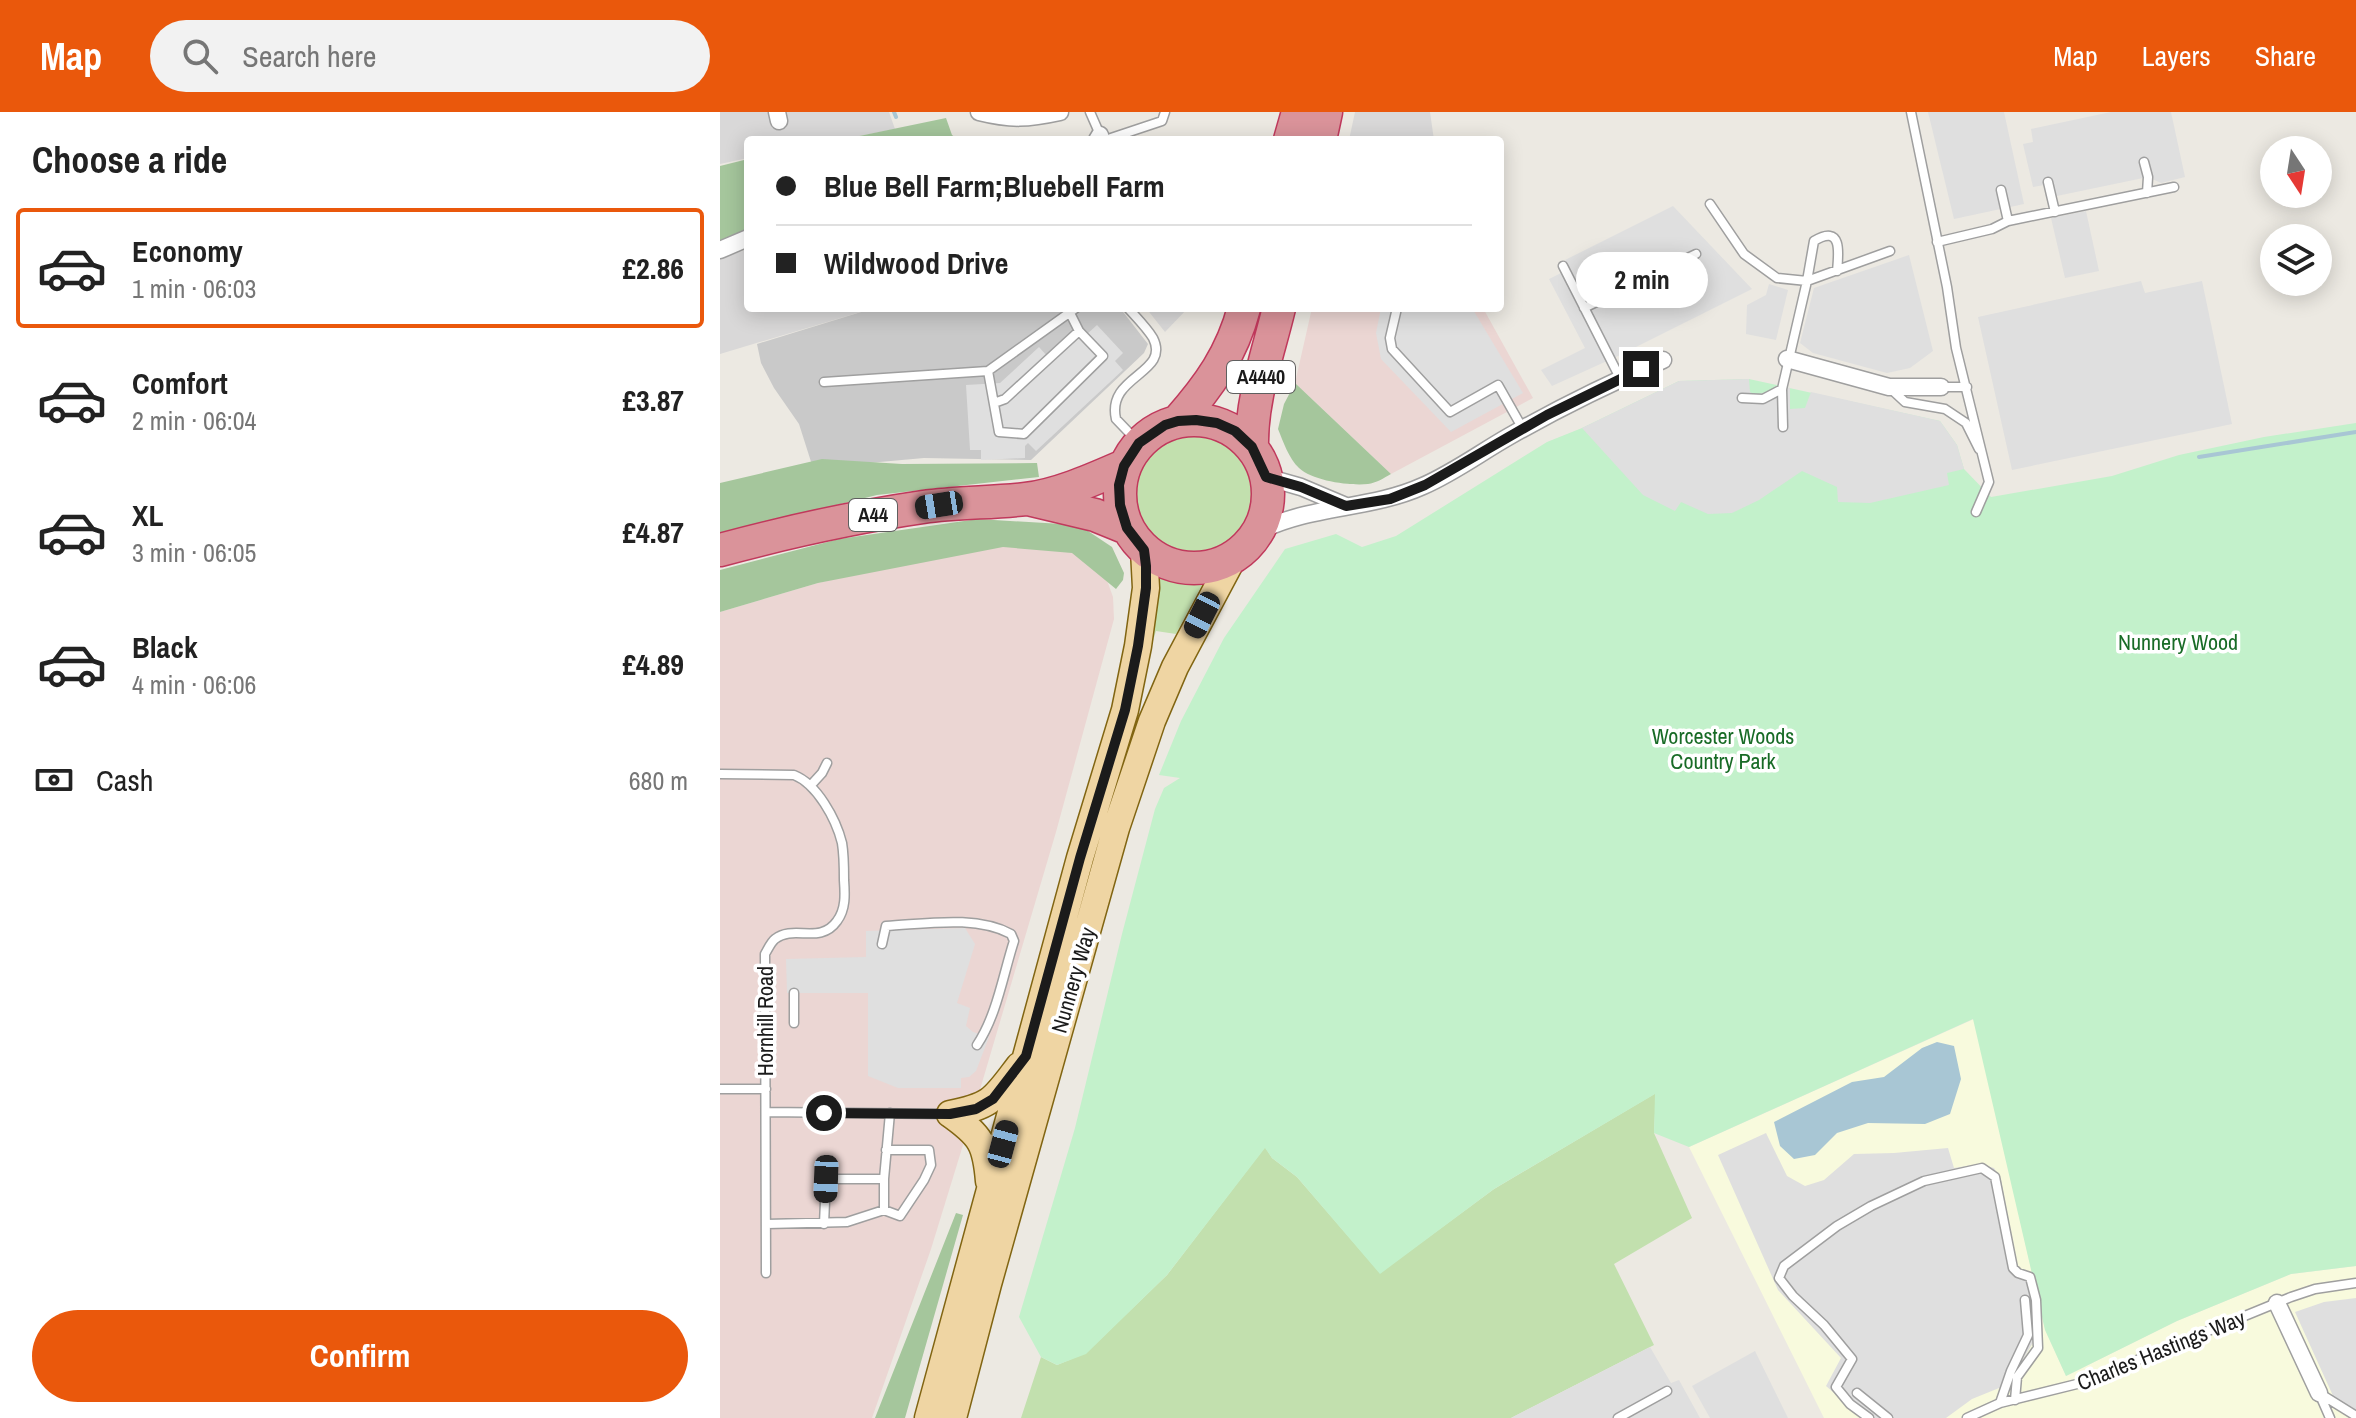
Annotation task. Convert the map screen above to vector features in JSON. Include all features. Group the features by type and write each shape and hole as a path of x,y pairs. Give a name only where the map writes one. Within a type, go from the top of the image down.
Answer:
{"highway":[{"path":"1282,136 1284,112"},
{"path":"1291,136 1298,112"},
{"path":"1321,136 1326,112"},
{"name":"A4440","path":"1178,421 1207,389 1227,353 1243,312"},
{"name":"A4440","path":"1252,447 1255,401 1278,312"},
{"path":"1178,421 1217,423 1235,431 1252,447 1266,477 1268,503 1258,532 1249,544 1217,565 1179,567 1160,561 1135,539 1120,505 1119,485 1132,454 1165,425 1178,421"},
{"name":"A44","path":"720,550 868,515 939,505 1029,499 1087,481 1132,454"},
{"name":"A44","path":"1029,499 1095,515 1135,539"}],"main road":[{"name":"Nunnery Way","path":"928,1418 1080,858 1125,710 1146,588 1135,539"},
{"name":"Nunnery Way","path":"953,1418 1116,828 1152,721 1175,667 1234,556"},
{"path":"950,1114 976,1109 993,1099 1026,1056"},
{"path":"950,1114 966,1125 984,1147 989,1193"}],"street":[{"path":"979,112 1021,119 1060,112"},
{"path":"720,250 744,240"},
{"path":"1787,359 1889,387 1941,387"},
{"path":"1258,532 1278,521 1390,499 1425,485 1620,378 1663,360"},
{"path":"1266,477 1301,487 1346,506"},
{"path":"2277,1303 2319,1393"}],"lane":[{"path":"1090,112 1100,136"},
{"path":"1111,136 1162,121 1165,112"},
{"path":"1911,112 1947,287 1956,348 1989,482 1976,512"},
{"path":"2144,162 2148,177 2147,193"},
{"path":"2048,182 2055,212"},
{"path":"1937,242 1992,229 2008,221 2174,187"},
{"path":"2001,190 2008,221"},
{"path":"1710,204 1744,254 1777,278 1807,281 1890,251"},
{"path":"1783,427 1782,389 1787,359 1814,241 1824,236 1837,241 1837,271"},
{"path":"1584,308 1696,254"},
{"path":"1563,266 1620,378"},
{"path":"824,382 988,371 1070,312"},
{"path":"988,371 999,432 1024,434 1103,356 1079,331 1074,312"},
{"path":"1131,312 1153,338 1155,348 1150,366 1121,389 1115,401 1116,419 1132,454"},
{"path":"1396,312 1390,338 1392,349 1450,412 1498,385 1523,429"},
{"path":"994,403 1005,399 1079,331"},
{"path":"1889,387 1905,402 1945,409 1966,423 1985,460"},
{"path":"1941,387 1967,387"},
{"path":"1742,398 1763,399 1782,389"},
{"path":"720,774 794,775 811,785 827,763"},
{"name":"Hornhill Road","path":"766,1273 765,954 774,940 785,934 824,933 836,924 843,912 842,846 819,794 811,785"},
{"path":"882,944 886,926 976,923 996,926 1011,934 1014,941 993,1011 977,1045"},
{"path":"794,993 794,1023"},
{"path":"720,1089 766,1089"},
{"path":"766,1112 950,1114"},
{"path":"884,1210 890,1113"},
{"path":"767,1224 847,1222 884,1210 900,1216 931,1165 929,1150 886,1150"},
{"path":"1869,1418 1850,1404 1836,1387 1852,1359 1779,1278 1784,1266 1837,1226 1871,1206 1924,1181 1982,1168 1995,1177 2013,1268 2030,1277 2036,1300 2038,1348 2017,1377 2015,1400"},
{"path":"824,1224 826,1179 884,1179"},
{"name":"Charles Hastings Way","path":"1967,1418 2000,1403 2081,1383 2315,1289 2356,1283"},
{"path":"2000,1403 2028,1335 2025,1300"},
{"path":"1618,1418 1667,1391"},
{"path":"1857,1393 1888,1418"},
{"path":"2319,1393 2356,1416"},
{"path":"2319,1393 2330,1418"}],"shaded area":[{"path":"720,112 769,112 772,124 784,112 889,112 895,129 859,136 744,136 744,159 720,164"},
{"path":"1355,112 1430,112 1433,136 1350,136"},
{"path":"1928,112 2004,112 2024,204 1954,219"},
{"path":"2111,112 2171,112 2185,177 2161,183 2148,177 2046,198 2044,185 2033,187 2023,144 2033,142 2031,129"},
{"path":"1673,206 1752,289 1552,386 1541,370 1585,348 1549,279 1569,269 1565,260"},
{"path":"2086,211 2099,271 2065,278 2051,218"},
{"path":"744,250 744,312 861,312 720,354 720,259"},
{"path":"1909,255 1933,351 1910,368 1887,373 1813,353 1800,343 1814,288"},
{"path":"2141,281 2145,293 2202,281 2232,424 2012,470 1978,317"},
{"path":"1769,284 1788,290 1776,340 1746,334 1747,305 1766,295"},
{"path":"861,312 1123,312 1148,344 1144,353 1031,460 924,458 813,468 799,424 774,388 761,363 757,344"},
{"path":"1149,312 1184,312 1165,332"},
{"path":"1311,312 1485,312 1533,398 1391,474 1295,383"},
{"path":"1380,312 1474,312 1523,393 1451,432 1381,359 1376,333"},
{"path":"1097,325 1123,353 1115,361 1123,370 1036,451 1028,443 1025,458 981,460 981,450 970,450 966,385 1000,383 1039,347 1047,356 1079,327 1086,335"},
{"path":"1749,379 1750,392 1756,395 1775,386 1790,388 1790,409 1805,408 1811,392 1940,421 1957,445 1964,469 1947,473 1949,485 1870,503 1838,502 1837,487 1802,471 1759,500 1732,513 1708,514 1681,502 1675,511 1643,495 1582,428 1679,381"},
{"path":"1047,543 1089,557 1104,572 1113,597 1114,619 1056,832 979,1093 931,1249 872,1418 720,1418 720,612 818,583 983,545"},
{"path":"965,928 975,944 957,1003 970,1008 966,1026 989,1037 976,1071 969,1077 961,1078 961,1088 898,1088 868,1076 868,993 787,993 786,959 866,957 866,931"},
{"path":"1974,1019 2045,1329 2066,1376 2177,1321 2291,1274 2356,1266 2356,1418 1824,1418 1689,1147"},
{"path":"1766,1133 1787,1176 1805,1186 1824,1180 1854,1154 1948,1148 1954,1168 1979,1164 1994,1168 2001,1180 2019,1278 2031,1281 2035,1339 2009,1384 1972,1399 1946,1418 1863,1418 1826,1386 1841,1358 1778,1290 1718,1155"},
{"path":"2356,1298 2356,1410 2334,1398 2295,1312 2324,1302"},
{"path":"1650,1347 1671,1383 1679,1380 1700,1418 1511,1418"},
{"path":"1755,1351 1788,1418 1710,1418 1692,1386"}],"green space":[{"path":"946,118 953,136 859,136"},
{"path":"744,160 744,232 720,241 720,166"},
{"name":"Worcester Woods Country Park","path":"1749,379 1940,421 1957,445 1964,469 1991,497 2112,476 2179,455 2264,437 2356,423 2356,1266 2291,1274 2177,1321 2066,1376 2045,1330 1973,1019 1689,1147 1654,1133 1655,1094 1494,1189 1380,1274 1297,1177 1272,1158 1265,1148 1167,1275 1086,1354 1057,1365 1041,1357 1019,1317 1075,1128 1155,809 1164,788 1180,778 1159,775 1181,721 1224,638 1285,549 1336,534 1362,547 1396,536 1547,442 1679,381"},
{"path":"1295,383 1391,474 1371,483 1352,484 1322,479 1299,468 1289,455 1278,429 1284,404"},
{"path":"1194,435 1217,440 1236,453 1249,472 1254,495 1249,518 1236,537 1217,550 1194,555 1171,550 1152,537 1139,518 1134,495 1139,472 1152,453 1171,440"},
{"path":"822,459 902,464 1037,463 1039,477 877,495 720,534 720,483"},
{"path":"978,519 1079,525 1112,547 1124,573 1123,580 1116,589 1072,553 1003,547 818,583 720,612 720,570 839,539"},
{"path":"1159,576 1179,584 1203,583 1176,634 1156,631 1153,641 1147,641"},
{"path":"1656,1093 1654,1133 1692,1218 1614,1264 1654,1345 1511,1418 1021,1418 1041,1357 1057,1365 1086,1353 1167,1275 1265,1147 1272,1158 1297,1177 1380,1273 1494,1189"},
{"path":"956,1213 963,1215 905,1418 875,1418"}],"water":[{"path":"1937,1042 1954,1046 1961,1079 1950,1114 1925,1124 1868,1123 1837,1133 1815,1155 1794,1159 1780,1146 1774,1122 1852,1082 1884,1077 1922,1048"}],"waterway":[{"path":"894,112 896,117"},
{"path":"2199,457 2356,432"}],"route":[{"path":"824,1113 950,1114 976,1109 1003,1089 1026,1056 1080,858 1125,710 1138,646 1146,566 1144,550 1127,528 1120,505 1119,485 1124,466 1139,443 1165,425 1178,421 1217,423 1235,431 1252,447 1266,477 1301,487 1346,506 1390,499 1425,485 1547,415 1641,369"}],"park label":[{"name":"Nunnery Wood","path":"2178,642"}]}
